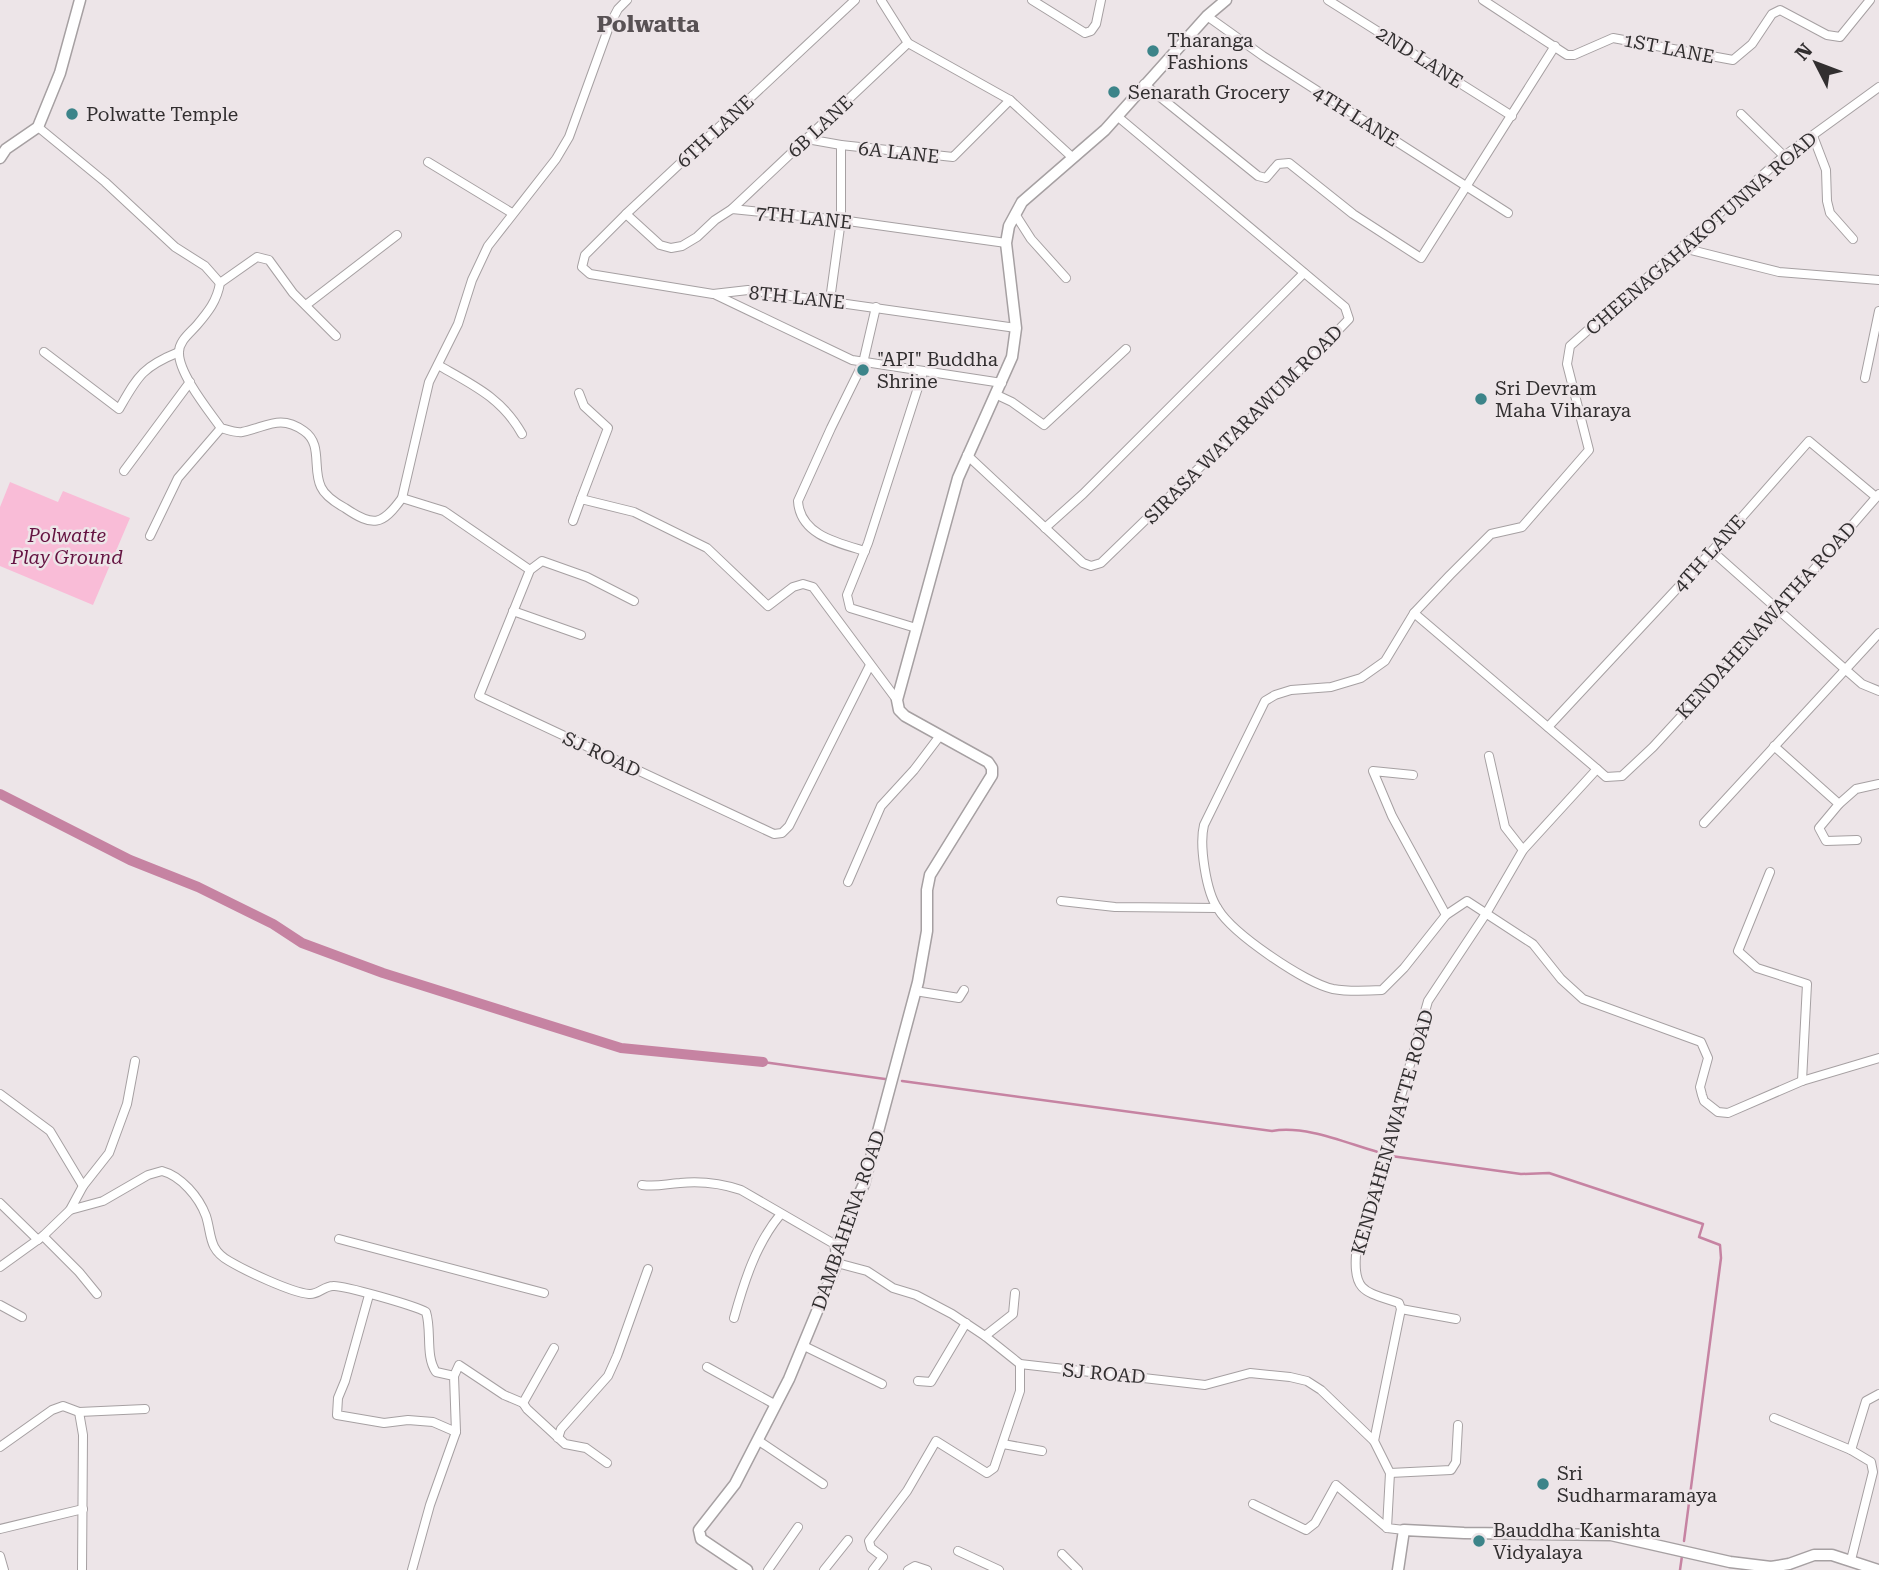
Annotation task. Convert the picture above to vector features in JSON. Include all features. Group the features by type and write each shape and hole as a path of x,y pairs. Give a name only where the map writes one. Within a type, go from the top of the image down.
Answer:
{"street":[{"path":"0,158 6,149 38,127 60,74 80,0"},
{"path":"336,336 293,293 268,260 257,257 220,283 218,295 210,310 181,342 179,352 181,365 190,382 221,428 240,432 277,421 305,431 312,439 316,452 320,486 331,499 364,521 380,520 392,512 402,498 429,382 458,324 472,280 488,246 556,159 569,137 610,24 618,9 627,0"},
{"name":"6TH LANE","path":"582,267 584,255 855,0"},
{"path":"881,0 908,43 1010,100 1073,158"},
{"path":"1032,0 1085,33 1091,31 1096,24 1101,0"},
{"name":"2ND LANE","path":"1328,0 1512,116"},
{"name":"1ST LANE","path":"1483,0 1567,55 1574,55 1613,37 1733,60 1752,44 1772,14 1780,10 1827,35 1840,37 1870,0"},
{"path":"848,883 881,806 939,737 905,716 899,710 897,700 958,478 1012,356 1016,328 1006,243 1009,226 1022,202 1105,130 1220,2"},
{"name":"4TH LANE","path":"1207,16 1262,56 1508,212"},
{"name":"6B LANE","path":"732,209 908,43"},
{"path":"1144,84 1258,176 1266,178 1278,164 1289,163 1353,214 1421,258 1555,46"},
{"name":"CHEENAGAHAKOTUNNA ROAD","path":"1414,613 1491,534 1522,527 1589,450 1567,364 1570,346 1784,156 1879,87"},
{"name":"6A LANE","path":"807,139 953,157 1010,100"},
{"path":"1741,114 1784,156"},
{"name":"SIRASA WATARAWUM ROAD","path":"967,455 1083,562 1091,566 1101,563 1349,319 1345,307 1116,116"},
{"path":"38,127 105,182 175,247 205,266 220,283"},
{"path":"1813,136 1826,170 1830,213 1853,239"},
{"path":"830,300 841,220 841,145"},
{"path":"428,162 512,213"},
{"name":"7TH LANE","path":"626,214 660,245 671,248 682,246 697,237 732,209 841,220 1006,243"},
{"path":"1015,214 1031,239 1066,278"},
{"path":"306,305 397,235"},
{"path":"1683,248 1779,272 1879,280"},
{"name":"8TH LANE","path":"582,267 590,274 713,293 748,290 1016,328"},
{"path":"1045,528 1083,494 1304,273"},
{"path":"713,293 852,360 1002,383"},
{"path":"865,551 828,541 812,530 798,510 798,501 863,363 876,307"},
{"path":"1865,378 1879,311"},
{"path":"995,394 1012,402 1044,425 1126,349"},
{"path":"44,352 119,409 142,372 154,362 179,352"},
{"path":"438,365 496,401 511,415 522,434"},
{"path":"916,628 850,608 847,596 865,551 923,372"},
{"path":"124,471 190,382"},
{"path":"573,521 608,428 584,406 579,393"},
{"path":"150,536 178,478 221,428"},
{"name":"4TH LANE","path":"1548,727 1712,551 1809,441 1877,495"},
{"name":"KENDAHENAWATHA ROAD","path":"1597,769 1606,777 1622,776 1653,747 1779,610 1877,495"},
{"path":"402,498 443,511 530,570 542,561 587,577 634,601"},
{"path":"581,499 634,512 707,548 768,606 793,587 803,584 813,587 897,700"},
{"path":"1712,551 1862,684 1879,691"},
{"name":"SJ ROAD","path":"530,570 479,696 774,834 782,834 789,826 870,665"},
{"path":"513,611 581,635"},
{"path":"1597,769 1414,613 1385,661 1361,678 1331,687 1291,690 1265,701 1200,839 1217,908 1234,927 1275,959 1316,984 1356,991 1382,990 1404,968 1446,915 1467,901 1534,944 1561,979 1583,999 1701,1042 1708,1058 1700,1087 1702,1096 1704,1101 1718,1112 1728,1113 1743,1108 1802,1081 1879,1058"},
{"path":"1704,823 1879,633"},
{"name":"DAMBAHENA ROAD","path":"747,1570 701,1539 699,1530 735,1484 759,1441 804,1346 837,1263 836,1245 864,1184 915,991 927,931 927,890 930,875 992,775 988,762 939,737"},
{"path":"1774,746 1839,804"},
{"path":"1489,756 1505,827 1523,850"},
{"name":"KENDAHENAWATTE ROAD","path":"1401,1309 1399,1303 1365,1292 1358,1286 1354,1273 1356,1255 1428,1001 1487,912 1523,850 1597,769"},
{"path":"1413,775 1373,771 1392,816 1446,915"},
{"path":"1857,840 1826,841 1819,828 1856,789 1879,784"},
{"path":"1770,872 1738,951 1757,968 1807,984 1802,1081"},
{"path":"1061,901 1115,907 1217,908"},
{"path":"915,991 960,998 964,990"},
{"path":"0,1267 40,1238 70,1210 83,1186 109,1153 127,1104 135,1062"},
{"path":"0,1094 50,1131 83,1186"},
{"path":"70,1210 103,1201 154,1172 167,1172 196,1196 206,1216 208,1235 218,1253 229,1261 298,1292 312,1295 333,1286 415,1305 426,1312 430,1325 430,1363 436,1372 454,1376"},
{"path":"642,1185 725,1185 741,1190 836,1245"},
{"path":"0,1203 79,1272 97,1294"},
{"path":"734,1318 746,1276 772,1225 780,1215"},
{"path":"339,1239 544,1293"},
{"path":"837,1263 867,1271 893,1288 916,1295 966,1323 1020,1364 1020,1391 994,1468 987,1473 936,1441 907,1491 869,1541 871,1548 883,1557 873,1570"},
{"path":"558,1438 561,1429 608,1376 648,1269"},
{"path":"985,1336 1013,1314 1015,1293"},
{"path":"369,1295 338,1398 337,1415 384,1423 408,1420 433,1422 456,1432"},
{"path":"0,1305 22,1317"},
{"path":"1387,1528 1390,1473 1374,1441 1401,1309 1456,1319"},
{"path":"918,1381 930,1382 966,1323"},
{"path":"804,1346 882,1384"},
{"path":"523,1403 554,1348"},
{"name":"SJ ROAD","path":"1020,1364 1205,1385 1250,1373 1290,1377 1307,1381 1321,1390 1374,1441"},
{"path":"412,1570 430,1504 456,1432 454,1376 459,1365 504,1395 523,1403 565,1444 586,1448 607,1463"},
{"path":"707,1367 776,1405"},
{"path":"1851,1450 1866,1401 1879,1394"},
{"path":"0,1447 52,1410 63,1406 79,1412 145,1409"},
{"path":"79,1412 83,1435 82,1570"},
{"path":"1774,1418 1851,1450 1871,1462 1873,1467 1851,1560"},
{"path":"1390,1473 1451,1470 1456,1462 1458,1425"},
{"path":"759,1441 823,1484"},
{"path":"1003,1444 1042,1451"},
{"path":"1253,1504 1306,1530 1315,1523 1336,1485 1387,1528 1464,1533 1611,1535 1730,1562 1791,1567 1814,1555 1832,1555 1878,1570"},
{"path":"0,1530 83,1509"},
{"path":"768,1570 798,1527"},
{"path":"1398,1570 1404,1530"},
{"path":"824,1570 848,1540"},
{"path":"958,1551 999,1570"},
{"path":"1062,1554 1078,1570"},
{"path":"0,1556 4,1570"},
{"path":"908,1570 915,1566 927,1570"}],"green space":[{"name":"Polwatte Play Ground","path":"10,482 58,502 63,491 130,518 93,605 0,566 0,507"}],"waterway":[{"path":"0,794 130,860 198,887 273,924 302,943 383,973 621,1048 763,1062"},
{"path":"763,1062 885,1079"},
{"path":"902,1081 1272,1131 1298,1130 1378,1152"},
{"path":"1391,1156 1521,1174 1549,1173 1703,1224 1699,1237 1720,1245 1721,1258 1684,1541"},
{"path":"1680,1570 1682,1556"}],"place":[{"name":"Tharanga Fashions","path":"1153,51"},
{"name":"Senarath Grocery","path":"1114,92"},
{"name":"Polwatte Temple","path":"72,114"},
{"name":"\"API\" Buddha Shrine","path":"863,370"},
{"name":"Sri Devram Maha Viharaya","path":"1481,399"},
{"name":"Sri Sudharmaramaya","path":"1543,1484"},
{"name":"Bauddha Kanishta Vidyalaya","path":"1479,1541"}],"district":[{"name":"Polwatta","path":"648,24"}]}
